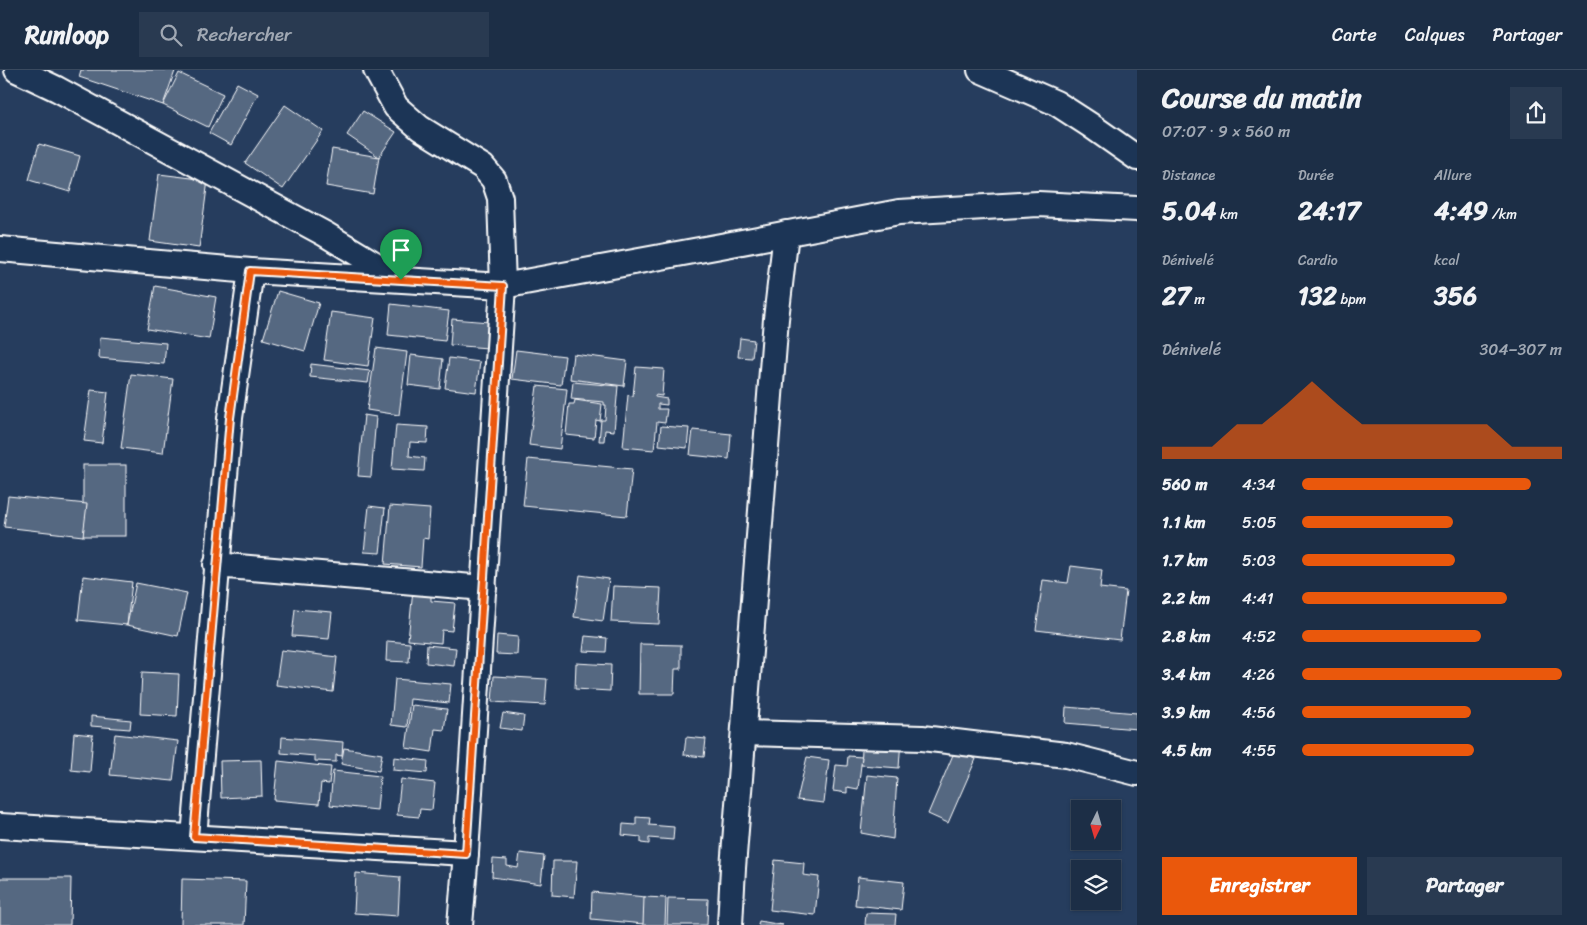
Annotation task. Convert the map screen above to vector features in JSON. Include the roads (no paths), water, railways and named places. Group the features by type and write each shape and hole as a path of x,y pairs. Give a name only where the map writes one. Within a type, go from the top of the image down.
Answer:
{"street":[{"path":"17,70 57,89 325,234 401,280"},
{"path":"376,70 396,107 420,128 483,167 494,180 500,198 503,286 460,925"},
{"path":"980,70 1056,103 1137,158"},
{"path":"0,249 250,271 503,286 899,212 1038,204 1137,209"},
{"path":"730,925 732,868 776,319 786,233"},
{"path":"194,837 230,418 250,271"},
{"path":"216,565 484,588"},
{"path":"744,733 922,738 1066,755 1137,773"},
{"path":"0,826 466,854"}]}
